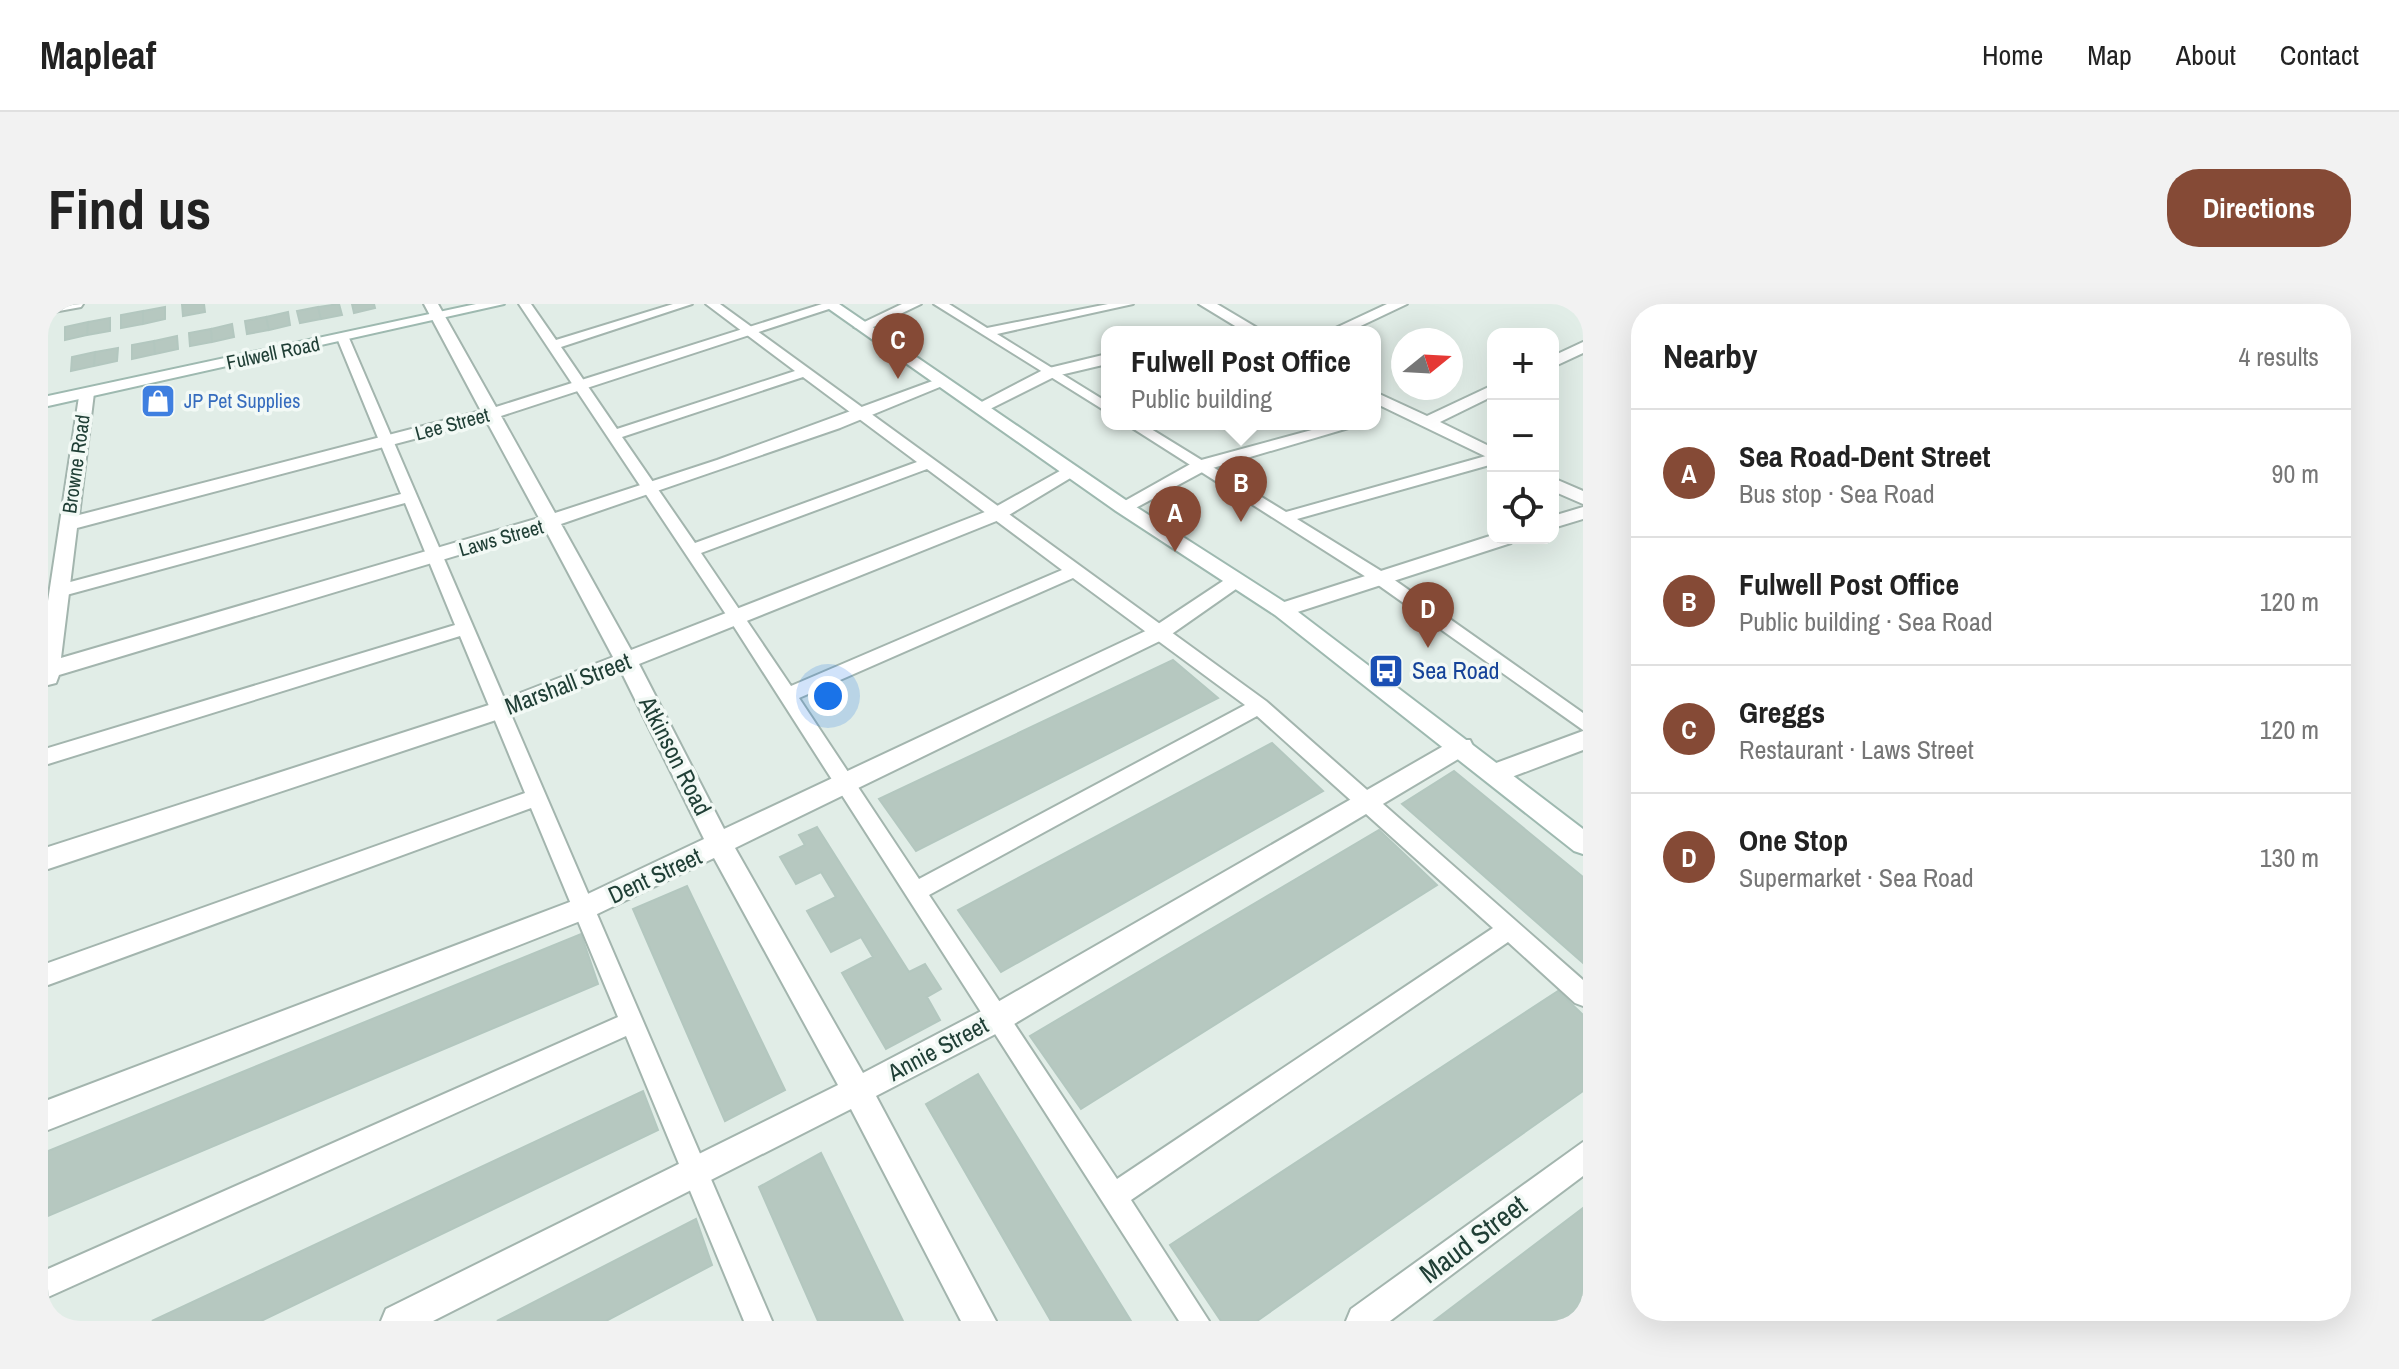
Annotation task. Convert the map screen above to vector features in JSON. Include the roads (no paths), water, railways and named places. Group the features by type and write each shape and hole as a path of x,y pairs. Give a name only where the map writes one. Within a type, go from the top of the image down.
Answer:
{"street":[{"path":"48,309 76,304"},
{"name":"Fulwell Road","path":"48,401 343,338 434,311 497,304"},
{"path":"862,327 914,304"},
{"path":"1206,304 1245,326"},
{"path":"1349,326 1400,304"},
{"path":"830,305 1123,507 1282,610 1462,746 1583,843"},
{"name":"Lee Street","path":"68,524 491,414 752,333 830,305"},
{"name":"Atkinson Road","path":"434,311 627,662 720,845 858,1092 979,1321"},
{"path":"1559,359 1583,347"},
{"path":"980,407 1051,372 1101,360"},
{"name":"Laws Street","path":"49,670 551,524 864,414 944,382"},
{"name":"Browne Road","path":"48,677 86,393"},
{"path":"1425,423 1487,393"},
{"path":"1381,400 1487,454"},
{"path":"1381,416 1401,411"},
{"path":"1123,507 1200,466 1331,430"},
{"name":"Marshall Street","path":"48,858 500,710 997,514 1073,471"},
{"path":"1559,487 1583,498"},
{"path":"1559,520 1583,513"},
{"path":"1282,610 1487,543"},
{"name":"Dent Street","path":"48,1115 584,908 1159,633 1236,582"},
{"path":"1496,773 1583,740"},
{"name":"Annie Street","path":"398,1321 696,1175 999,1017 1462,746"},
{"name":"Maud Street","path":"1363,1321 1583,1157"}],"lane":[{"path":"525,304 737,618 1195,1321"},
{"path":"553,345 686,304"},
{"path":"712,304 1259,706 1583,995"},
{"path":"940,304 1101,404"},
{"path":"986,332 1127,304"},
{"path":"343,338 758,1321"},
{"path":"614,435 806,372"},
{"path":"1143,430 1380,578 1583,723"},
{"path":"1284,518 1487,459"},
{"path":"692,550 929,463"},
{"path":"59,591 409,497"},
{"path":"787,695 1074,571"},
{"path":"48,756 465,628"},
{"path":"916,891 1259,706"},
{"path":"48,974 537,797"},
{"path":"1115,1196 1510,929"},
{"path":"48,1283 632,1022"}],"place":[{"name":"Greggs","path":"898,379"},
{"name":"JP Pet Supplies","path":"158,401"},
{"name":"Fulwell Post Office","path":"1241,522"},
{"name":"Sea Road-Dent Street","path":"1175,552"},
{"name":"One Stop","path":"1428,648"},
{"name":"Sea Road","path":"1386,671"}]}
